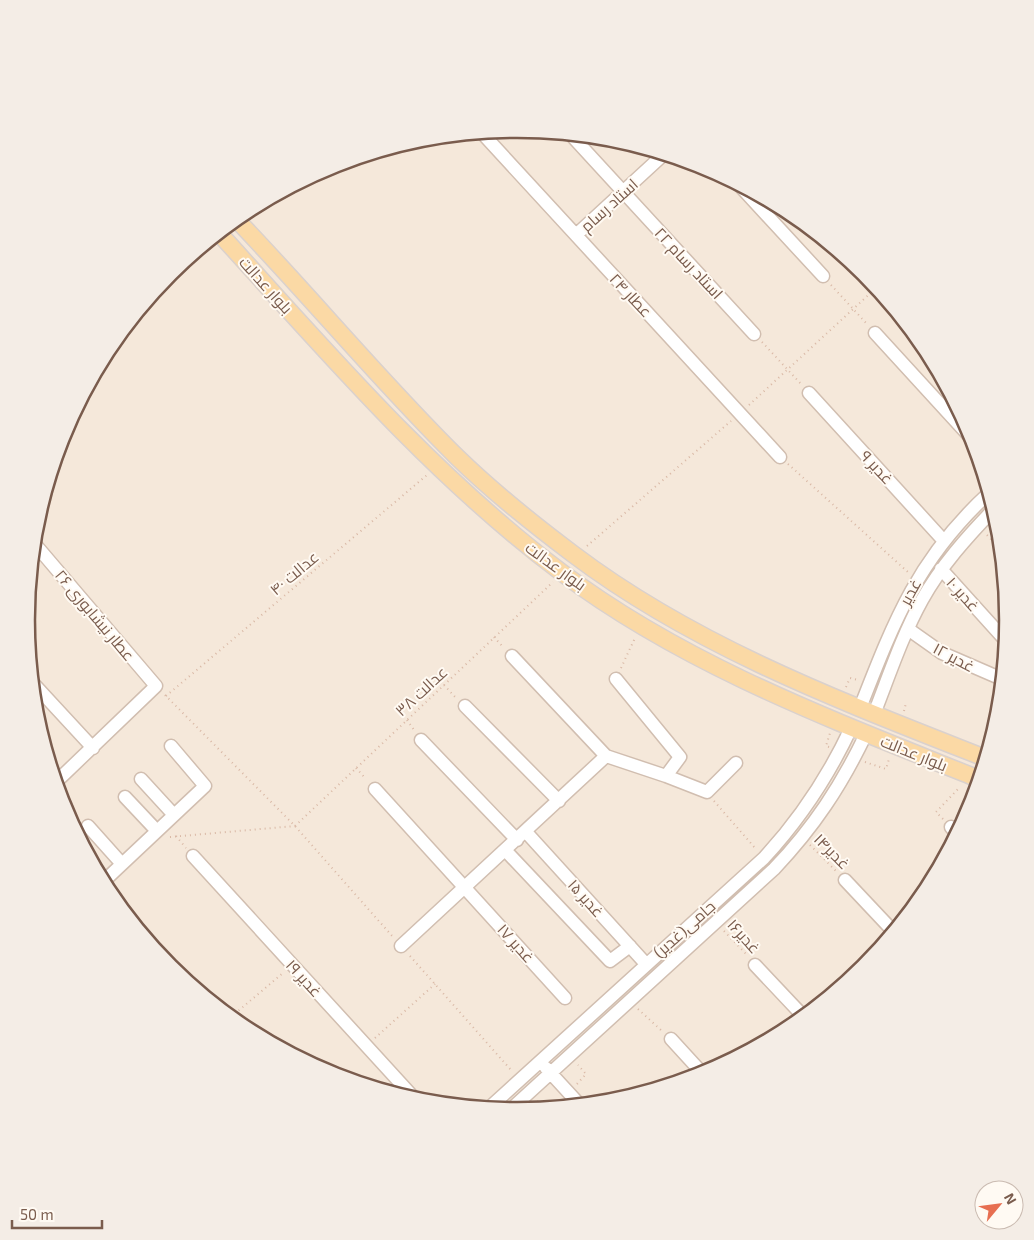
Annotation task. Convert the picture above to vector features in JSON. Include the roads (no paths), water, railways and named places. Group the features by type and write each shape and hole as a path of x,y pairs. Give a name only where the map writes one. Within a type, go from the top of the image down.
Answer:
{"main road":[{"name":"بلوار عدالت","path":"241,225 402,401 459,458 519,511 575,556 634,595 698,633 763,666 867,711 979,756"},
{"name":"بلوار عدالت","path":"224,238 380,409 437,467 505,528 562,573 688,652 754,686 858,731 972,777"},
{"path":"858,731 867,711"}],"street":[{"name":"عطار ۲۴","path":"487,139 780,457"},
{"name":"استاد رسام ۲۲","path":"577,142 754,334"},
{"name":"استاد رسام","path":"576,235 658,159"},
{"path":"755,201 823,276"},
{"path":"875,333 955,420"},
{"name":"غدیر ۹","path":"809,393 944,541"},
{"name":"غدیر","path":"867,711 892,627 917,579 944,541 984,499"},
{"name":"غدیر","path":"867,711 922,600 941,569 988,515"},
{"name":"عطار نیشابوری ۲۶","path":"40,550 156,686 93,748"},
{"name":"غدیر ۱۰","path":"941,569 999,632"},
{"name":"غدیر ۱۲","path":"908,629 942,653 996,676"},
{"path":"512,656 606,756 707,792 736,763"},
{"path":"616,678 680,757 666,776"},
{"path":"40,691 93,748 62,777"},
{"path":"465,706 559,801"},
{"name":"جامی(غدیر)","path":"518,1102 774,869 803,838 848,770 858,731"},
{"name":"جامی(غدیر)","path":"496,1101 764,858 791,829 834,763 858,731"},
{"name":"غدیر ۱۵","path":"421,740 522,836 646,964"},
{"path":"107,873 122,864 205,786 171,746"},
{"path":"401,946 506,851 606,756"},
{"path":"141,779 174,815"},
{"name":"غدیر ۱۷","path":"375,789 565,998"},
{"path":"125,797 157,831"},
{"path":"88,826 122,864"},
{"path":"506,851 610,961 630,946"},
{"name":"غدیر ۱۹","path":"193,856 406,1089"},
{"path":"845,880 888,926"},
{"path":"755,964 799,1010"},
{"path":"671,1039 696,1067"},
{"path":"540,1061 574,1099"}]}
